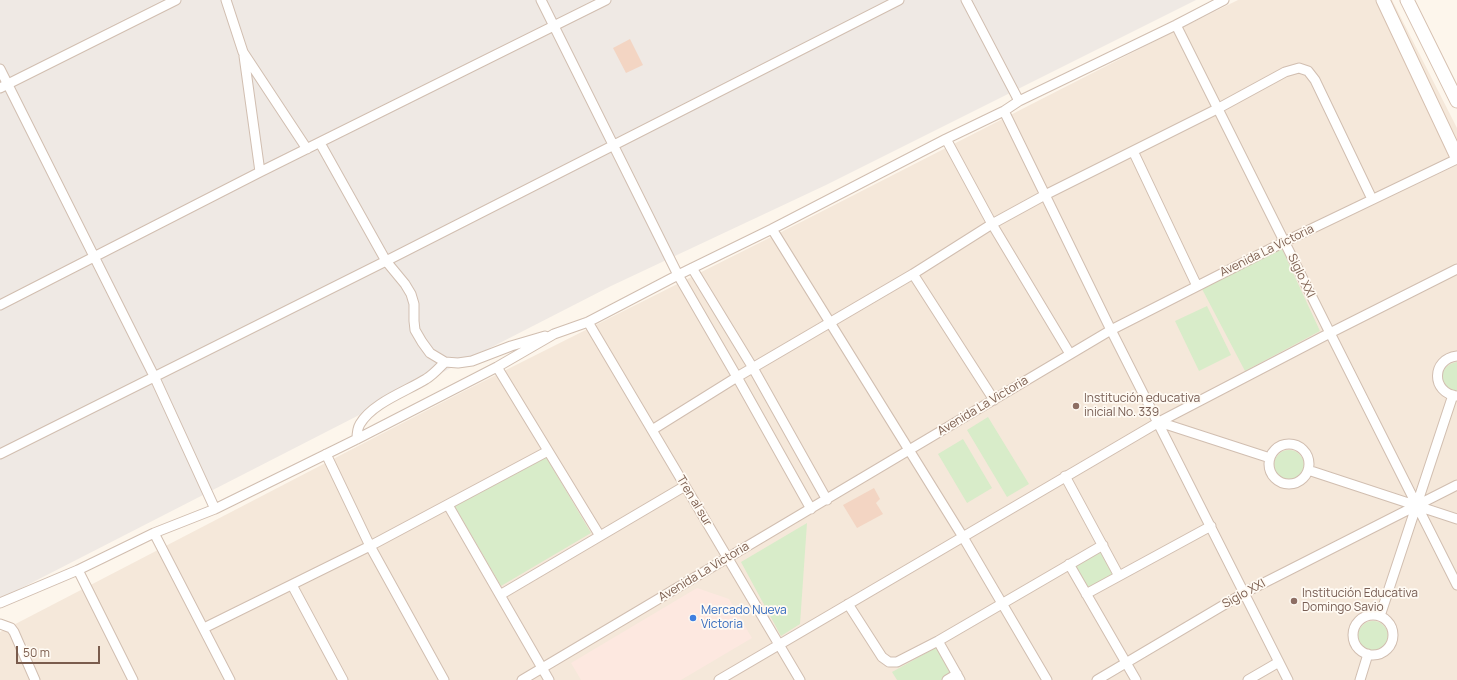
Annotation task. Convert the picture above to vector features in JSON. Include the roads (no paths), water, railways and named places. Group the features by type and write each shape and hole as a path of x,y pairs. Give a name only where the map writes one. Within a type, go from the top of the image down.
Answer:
{"street":[{"path":"4,86 176,0"},
{"path":"226,0 243,52 260,172"},
{"path":"541,0 678,275 811,509"},
{"path":"0,305 260,172 308,150 606,0"},
{"path":"0,454 614,146 899,0"},
{"path":"966,0 1019,101"},
{"path":"320,143 386,261 405,284 411,294 414,304 414,321 416,330 422,342 430,353 444,362 458,363 472,361 510,346 554,334 588,322 946,139 1004,111 1019,101 1176,25 1224,0"},
{"path":"1382,0 1457,158"},
{"path":"1407,0 1457,101"},
{"name":"Siglo XXI","path":"1176,25 1457,585"},
{"path":"243,52 308,150"},
{"path":"652,430 737,377 913,274 992,224 1045,195 1217,109 1285,72 1299,68 1308,71 1315,80 1372,199"},
{"path":"0,69 4,86 95,256 154,376 215,509"},
{"path":"1004,111 1111,330 1159,422 1288,680"},
{"path":"946,139 992,224 1070,354"},
{"path":"1133,151 1197,286"},
{"name":"Avenida La Victoria","path":"522,680 728,559 1111,330 1284,242 1457,158"},
{"path":"772,229 964,537 1047,680"},
{"path":"692,268 753,368 827,500"},
{"path":"719,680 1159,422 1330,333 1457,270"},
{"path":"913,274 994,400"},
{"name":"Tren al sur","path":"588,322 800,680"},
{"path":"0,603 78,570 154,533 215,509 357,439 497,367 554,334"},
{"path":"1380,616 1416,505 1455,396 1448,393 1440,386 1437,376 1438,371 1448,358 1457,356"},
{"path":"357,439 357,431 360,424 370,414 389,400 428,378 444,362"},
{"path":"497,367 600,536"},
{"path":"1159,422 1270,458"},
{"path":"1295,445 1304,450 1307,455 1309,465 1308,470 1306,475 1297,482 1291,484 1280,482 1272,475 1269,469 1270,458 1280,446 1295,445"},
{"path":"204,628 370,546 548,452"},
{"path":"326,454 370,546 444,680"},
{"path":"1308,470 1457,519"},
{"path":"1065,476 1119,576"},
{"name":"Siglo XXI","path":"1097,680 1244,593 1457,485"},
{"path":"500,595 685,486"},
{"path":"448,505 549,680"},
{"path":"1086,594 1211,526"},
{"path":"154,533 230,680"},
{"path":"848,604 882,657 889,662 897,662 938,641 1102,544"},
{"path":"1069,564 1136,680"},
{"path":"78,570 133,680"},
{"path":"292,585 344,680"},
{"path":"1374,615 1380,616 1389,622 1392,627 1393,638 1388,648 1379,654 1368,654 1363,652 1356,645 1353,634 1354,629 1356,624 1364,617 1374,615"},
{"path":"0,624 11,628 14,632 35,680"},
{"path":"938,641 958,677 947,680"},
{"path":"1360,680 1368,654"},
{"path":"1248,680 1280,662"}],"place":[{"name":"Institución educativa inicial No. 339","path":"1076,406"},
{"name":"Institución Educativa Domingo Savio","path":"1294,601"},
{"name":"Mercado Nueva Victoria","path":"693,618"}]}
